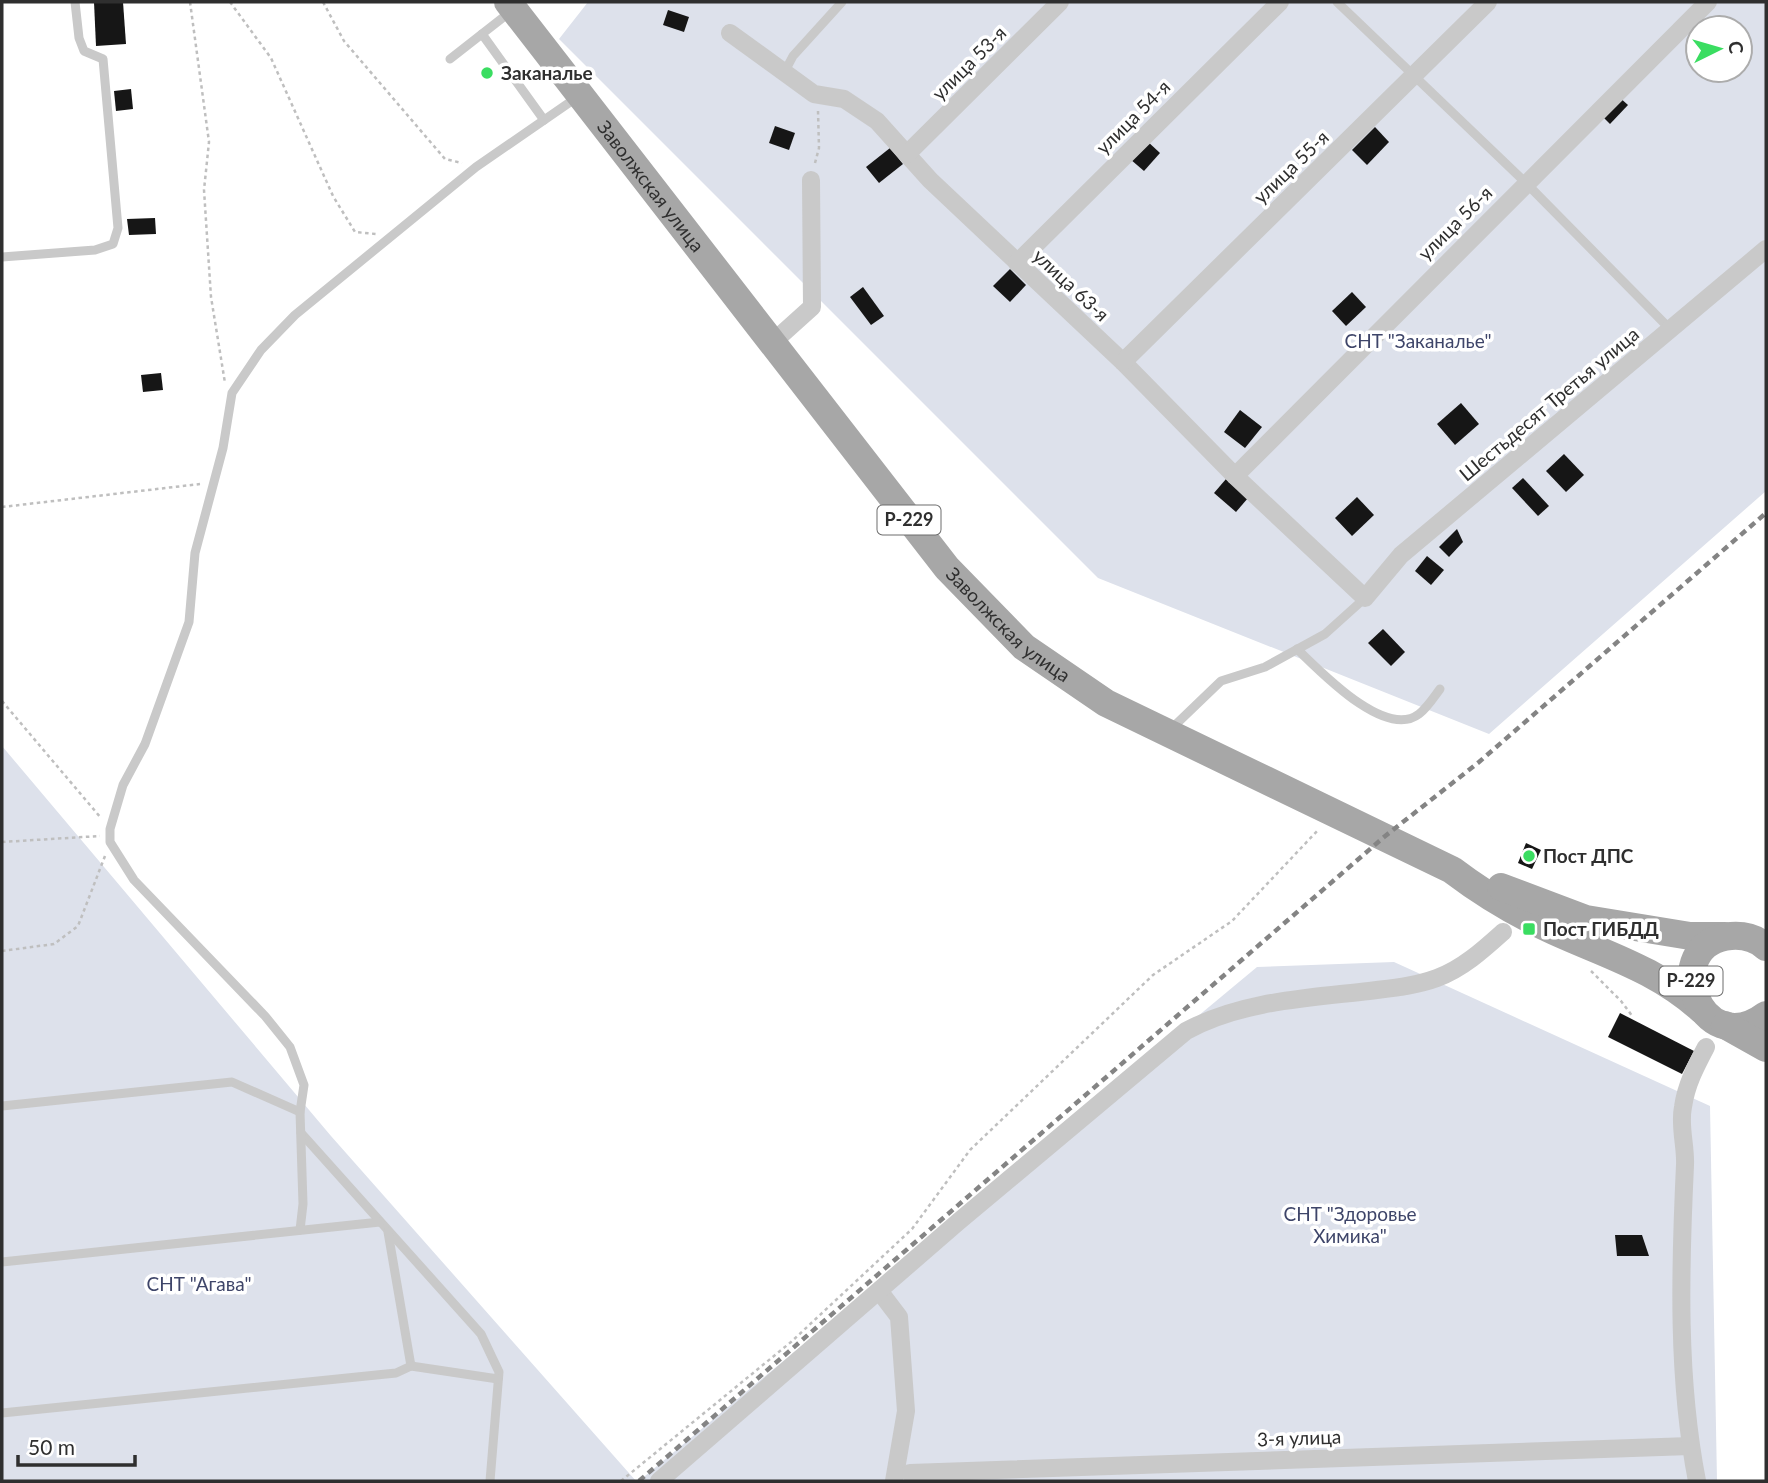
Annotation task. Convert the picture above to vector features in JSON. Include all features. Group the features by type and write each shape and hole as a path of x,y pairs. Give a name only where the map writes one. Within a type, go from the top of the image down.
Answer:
{"main road":[{"name":"Заволжская улица","path":"511,5 947,568 1024,647 1106,703 1335,811 1452,870 1517,915"},
{"path":"1517,915 1562,912 1629,928 1690,936 1752,937 1766,947"},
{"name":"Р-229","path":"1517,915 1646,970 1675,987 1712,1017 1766,1048"},
{"name":"Р-229","path":"1725,936 1713,942 1695,962 1692,987 1712,1017 1747,1025 1766,1015"}],"street":[{"name":"улица 53-я","path":"907,155 1060,2"},
{"name":"улица 54-я","path":"1017,263 1280,2"},
{"name":"улица 55-я","path":"1123,362 1488,2"},
{"name":"улица 56-я","path":"1235,476 1525,182 1708,2"},
{"name":"улица 63-я","path":"730,33 783,75 817,94 844,99 877,121 907,155 1017,263 1123,362 1235,476 1365,598"},
{"path":"772,343 812,306 811,180"},
{"name":"Шестьдесят Третья улица","path":"1365,598 1401,555 1766,249"},
{"path":"659,1481 1186,1031 1205,1020 1234,1011 1412,986 1440,977 1464,964 1517,915"},
{"path":"1697,1481 1690,1446 1680,1266 1686,1161 1682,1122 1687,1089 1706,1047"},
{"path":"880,1292 899,1317 905,1411 902,1477"},
{"name":"3-я улица","path":"902,1477 1690,1446"}],"lane":[{"path":"2,257 95,250 113,244 118,228 103,59 85,51 79,38 75,2"},
{"path":"783,75 793,56 842,2"},
{"path":"1337,2 1525,182 1670,329"},
{"path":"450,59 482,34 511,5"},
{"path":"482,34 544,120"},
{"path":"300,1230 300,1112 304,1085 290,1047 265,1016 134,880 110,836 123,785 145,744 189,622 195,553 223,448 232,394 261,350 295,315 475,167 580,94"},
{"path":"1168,732 1221,681 1265,667 1325,634 1365,598"},
{"path":"1297,649 1353,701 1395,720 1418,716 1440,689"},
{"path":"2,1106 232,1082 300,1112"},
{"path":"301,1133 481,1334 499,1372 490,1481"},
{"path":"2,1262 380,1222"},
{"path":"388,1230 411,1366"},
{"path":"2,1413 396,1373 411,1366 498,1379"}],"path":[{"path":"190,2 209,142 204,190 211,298 227,389 232,394"},
{"path":"230,2 271,58 333,196 355,232 391,236"},
{"path":"323,2 344,41 445,159 475,167"},
{"path":"811,180 819,148 817,94"},
{"path":"2,507 214,483"},
{"path":"2,701 110,836"},
{"path":"621,1481 791,1342 912,1229 970,1150 1153,975 1232,921 1335,811"},
{"path":"2,842 110,836"},
{"path":"2,951 54,944 78,926 110,836"},
{"path":"1590,970 1633,1017"}],"green space":[{"name":"СНТ \"Заканалье\"","path":"588,2 1766,2 1766,491 1489,734 1098,578 559,39"},
{"name":"СНТ \"Агава\"","path":"2,746 331,1136 636,1481 2,1481"},
{"name":"СНТ \"Здоровье Химика\"","path":"1394,962 1710,1106 1717,1481 639,1481 1257,967"}],"building":[{"path":"94,2 123,2 126,44 96,46"},
{"path":"668,10 689,17 684,32 663,25"},
{"path":"131,89 133,109 116,111 114,91"},
{"path":"1619,97 1628,105 1610,124 1602,116"},
{"path":"775,126 795,133 789,150 769,143"},
{"path":"1375,127 1389,142 1367,165 1352,150"},
{"path":"1146,140 1160,153 1144,171 1130,159"},
{"path":"890,148 903,164 879,183 866,167"},
{"path":"155,218 156,234 129,235 127,219"},
{"path":"1010,269 1026,285 1010,302 993,286"},
{"path":"863,287 884,316 871,325 850,297"},
{"path":"1352,292 1366,307 1346,326 1332,311"},
{"path":"161,373 163,390 143,392 141,375"},
{"path":"1461,403 1479,424 1455,445 1437,424"},
{"path":"1240,410 1262,427 1245,448 1224,432"},
{"path":"1564,454 1584,475 1566,492 1546,471"},
{"path":"1523,478 1549,506 1538,516 1512,488"},
{"path":"1226,479 1248,498 1236,512 1214,493"},
{"path":"1357,497 1374,515 1352,536 1335,518"},
{"path":"1457,529 1463,542 1449,557 1439,547"},
{"path":"1427,556 1444,570 1431,585 1415,571"},
{"path":"1383,629 1405,652 1391,666 1368,643"},
{"name":"Пост ДПС","path":"1526,843 1541,850 1532,869 1518,863"},
{"path":"1620,1013 1694,1051 1682,1074 1608,1037"},
{"path":"1615,1235 1642,1235 1649,1256 1617,1256"}],"railway":[{"path":"639,1481 1384,837 1479,762 1766,513"}],"place":[{"name":"Заканалье","path":"487,73"},
{"name":"Пост ДПС","path":"1529,856"},
{"name":"Пост ГИБДД","path":"1529,929"}]}
